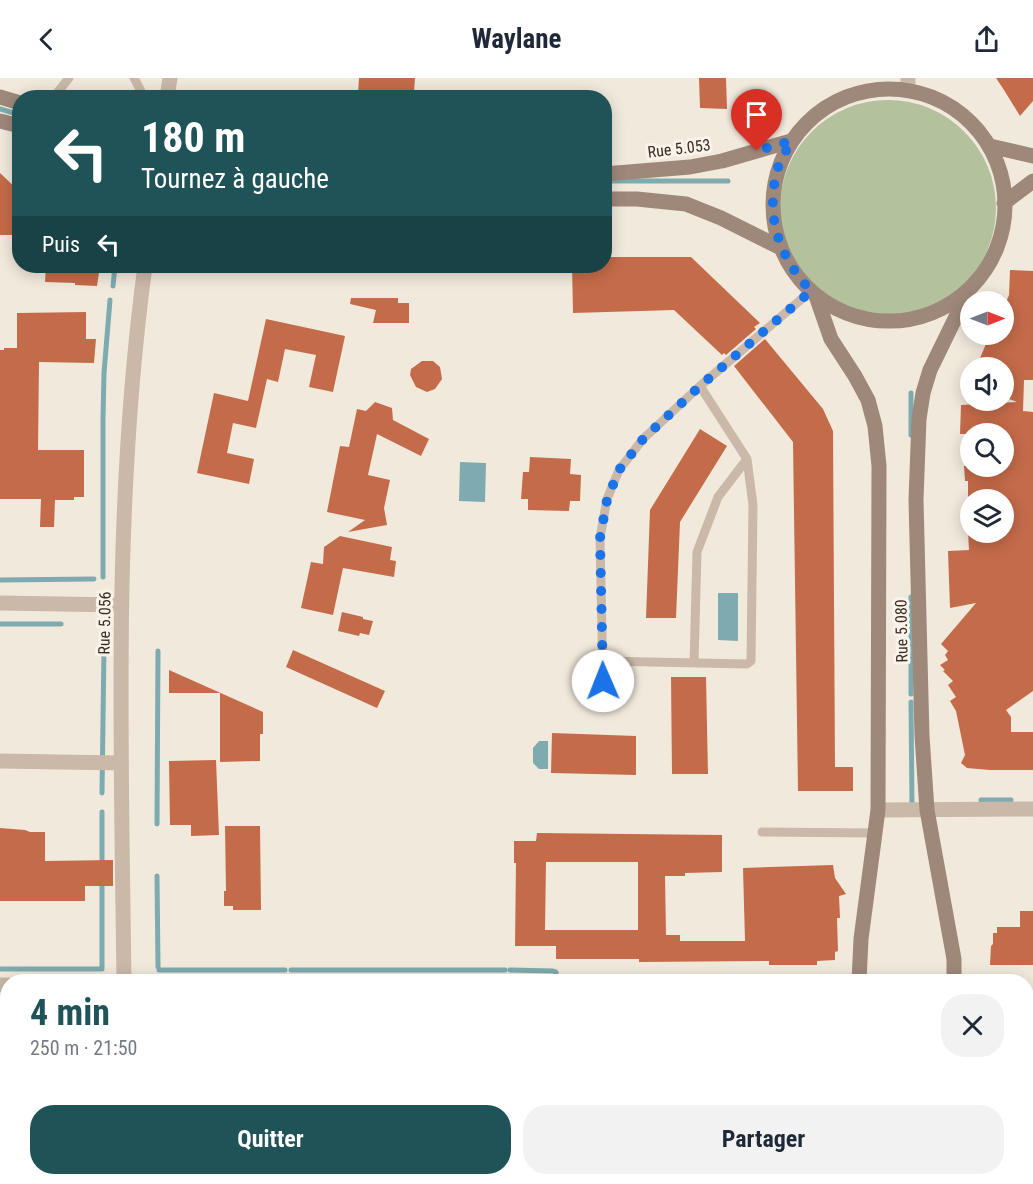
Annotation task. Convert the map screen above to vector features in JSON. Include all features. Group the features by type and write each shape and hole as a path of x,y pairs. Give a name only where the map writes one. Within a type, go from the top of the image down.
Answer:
{"main road":[{"path":"908,84 960,113 990,146 1000,172 1004,203 1001,234 989,263 959,298 943,308 907,320 869,320 834,307 813,293 798,278 781,248 774,222 773,196 776,173 791,141 803,126 833,102 870,90 908,84"},
{"name":"Rue 5.053","path":"612,173 690,167 791,141"},
{"path":"990,146 1033,156"},
{"path":"1004,203 1033,181"},
{"path":"612,198 686,204 721,218 781,248"},
{"name":"Rue 5.080","path":"954,974 954,959 927,810 921,736 916,500 919,419 923,393 930,370 970,287"},
{"name":"Rue 5.080","path":"813,293 831,339 855,375 868,400 875,426 879,466 878,810 861,939 859,974"}],"street":[{"name":"Rue 5.056","path":"124,974 121,605 128,439 136,329 143,273"},
{"path":"0,603 121,605"},
{"path":"0,761 121,763"},
{"path":"878,810 1033,809"}],"lane":[{"path":"59,90 69,78"},
{"path":"603,681 600,538 607,500 619,470 643,439 700,386 813,293"},
{"path":"603,661 747,664 751,661 753,505 747,459 700,386"},
{"path":"694,663 697,552 718,497 747,459"},
{"path":"762,832 874,833"}],"green space":[{"path":"888,100 909,102 929,108 948,118 964,132 978,148 988,167 994,187 996,208 994,229 988,249 978,268 964,284 948,298 929,308 909,314 888,316 867,314 847,308 828,298 812,284 798,268 788,249 782,229 780,208 782,187 788,167 798,148 812,132 828,118 847,108 867,102"}],"water":[{"path":"460,462 486,463 485,502 459,501"},
{"path":"718,593 738,593 738,641 718,640"},
{"path":"539,741 548,741 548,769 539,769 533,763 533,748"}],"building":[{"path":"359,78 415,78 414,90 358,90"},
{"path":"699,78 726,78 727,109 700,108"},
{"path":"996,78 1033,78 1033,101 1020,116 1004,90"},
{"path":"0,173 12,184 12,235 0,235"},
{"path":"612,257 691,257 760,323 726,355 724,353 722,355 674,310 573,313 572,273 612,273"},
{"path":"1010,270 1033,271 1033,380 1024,380 1023,411 1033,412 1033,691 1006,710 1011,717 1011,732 1033,732 1033,770 967,768 961,763 965,755 956,711 950,701 956,697 948,685 953,681 940,665 948,660 945,655 948,651 941,644 976,603 950,608 948,551 969,550 969,543 1014,543 1014,489 968,489 968,481 965,481 965,477 1014,477 1014,423 960,423 961,411 1014,411 1014,402 1017,402 1014,401 1014,357 981,357 985,345 1014,345 1014,291 1009,291"},
{"path":"46,273 99,273 97,286 45,282"},
{"path":"351,298 398,298 398,303 409,303 409,323 373,323 376,310 350,304"},
{"path":"86,312 86,339 96,339 94,363 39,362 38,450 84,450 84,497 74,497 74,500 55,500 54,527 40,527 41,499 0,499 0,350 17,348 17,313"},
{"path":"266,319 345,336 333,392 309,387 316,355 285,349 278,382 267,379 256,428 233,423 227,453 254,459 249,484 197,473 214,393 248,401"},
{"path":"765,339 823,409 833,431 835,767 853,767 853,791 798,791 793,442 734,366"},
{"path":"422,361 433,361 440,367 442,379 435,389 427,392 416,387 410,375 411,369"},
{"path":"375,402 392,408 393,420 429,439 421,456 377,434 368,475 390,480 384,508 387,525 348,532 365,520 327,512 340,446 349,447 357,409 366,411"},
{"path":"700,429 727,446 680,522 676,618 646,618 650,510"},
{"path":"530,457 571,459 570,474 581,475 580,501 570,501 569,511 528,510 528,499 521,499 523,472 529,472"},
{"path":"340,536 392,547 390,560 396,561 394,577 343,568 333,615 301,608 311,562 323,564 324,547"},
{"path":"342,612 373,621 369,635 360,633 359,636 338,631"},
{"path":"293,650 385,691 377,708 286,667"},
{"path":"169,670 263,712 260,761 220,762 220,693 169,693"},
{"path":"671,677 706,677 708,774 672,774"},
{"path":"552,733 636,736 636,775 551,773"},
{"path":"216,760 219,835 191,836 191,825 170,825 169,761"},
{"path":"225,826 260,826 261,910 233,910 233,906 224,906 224,891 226,891"},
{"path":"0,828 45,832 45,861 113,860 113,886 85,886 85,901 0,901"},
{"path":"537,833 722,835 722,872 665,876 666,935 680,935 680,941 745,941 743,868 833,865 835,878 846,894 839,896 838,951 835,952 835,960 817,961 817,965 769,965 769,961 639,962 639,959 556,959 556,946 515,946 514,841 536,841","holes":["546,862 638,862 638,930 545,930"]},
{"path":"1020,911 1033,911 1033,965 990,965 993,933 997,933 997,927 1020,927"}],"waterway":[{"path":"0,109 12,113"},
{"path":"612,181 728,181"},
{"path":"113,286 114,273"},
{"path":"103,577 104,373 110,300"},
{"path":"911,393 911,435"},
{"path":"0,580 94,579"},
{"path":"911,597 911,694"},
{"path":"0,624 61,624"},
{"path":"102,793 104,648"},
{"path":"157,824 158,651"},
{"path":"911,702 912,805"},
{"path":"981,800 1011,800"},
{"path":"102,812 102,866"},
{"path":"157,876 158,967"},
{"path":"0,969 102,969 102,881"},
{"path":"159,970 285,970"},
{"path":"291,970 505,970"},
{"path":"510,970 553,971 556,974"}],"route":[{"path":"603,681 600,538 607,500 619,470 643,439 700,386 811,291 798,278 781,248 773,213 776,173 791,141 757,151"}]}
